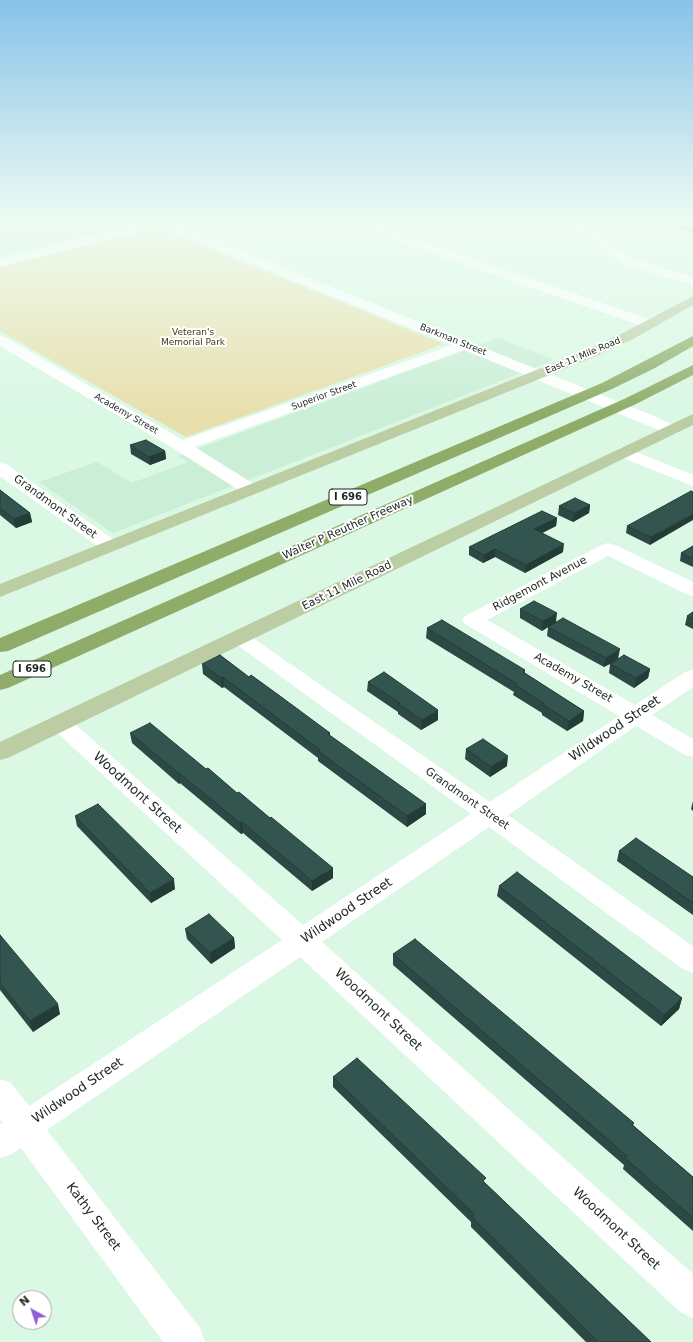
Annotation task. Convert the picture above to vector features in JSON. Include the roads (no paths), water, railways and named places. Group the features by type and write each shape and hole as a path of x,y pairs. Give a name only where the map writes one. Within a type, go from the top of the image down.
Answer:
{"highway":[{"name":"I 696","path":"0,646 607,386 650,365 693,340"},
{"name":"Walter P Reuther Freeway","path":"0,683 622,406 693,369"}],"main road":[{"name":"East 11 Mile Road","path":"0,590 538,375 607,346 693,300"},
{"name":"East 11 Mile Road","path":"0,752 693,419"}],"street":[{"name":"Barkman Street","path":"321,288 672,430"},
{"path":"543,288 650,324"},
{"name":"Academy Street","path":"0,340 182,446 251,490"},
{"name":"Superior Street","path":"182,446 465,345"},
{"path":"624,452 693,481"},
{"name":"Grandmont Street","path":"0,468 110,546"},
{"name":"Ridgemont Avenue","path":"472,620 608,549 693,590"},
{"name":"Academy Street","path":"472,620 636,715 693,750"},
{"name":"Grandmont Street","path":"240,638 489,814 693,961"},
{"name":"Wildwood Street","path":"13,1135 693,677"},
{"name":"Woodmont Street","path":"60,723 302,941 693,1299"},
{"name":"Kathy Street","path":"0,1093 13,1135 186,1342"}],"park label":[{"name":"Veteran's Memorial Park","path":"193,338"}]}
